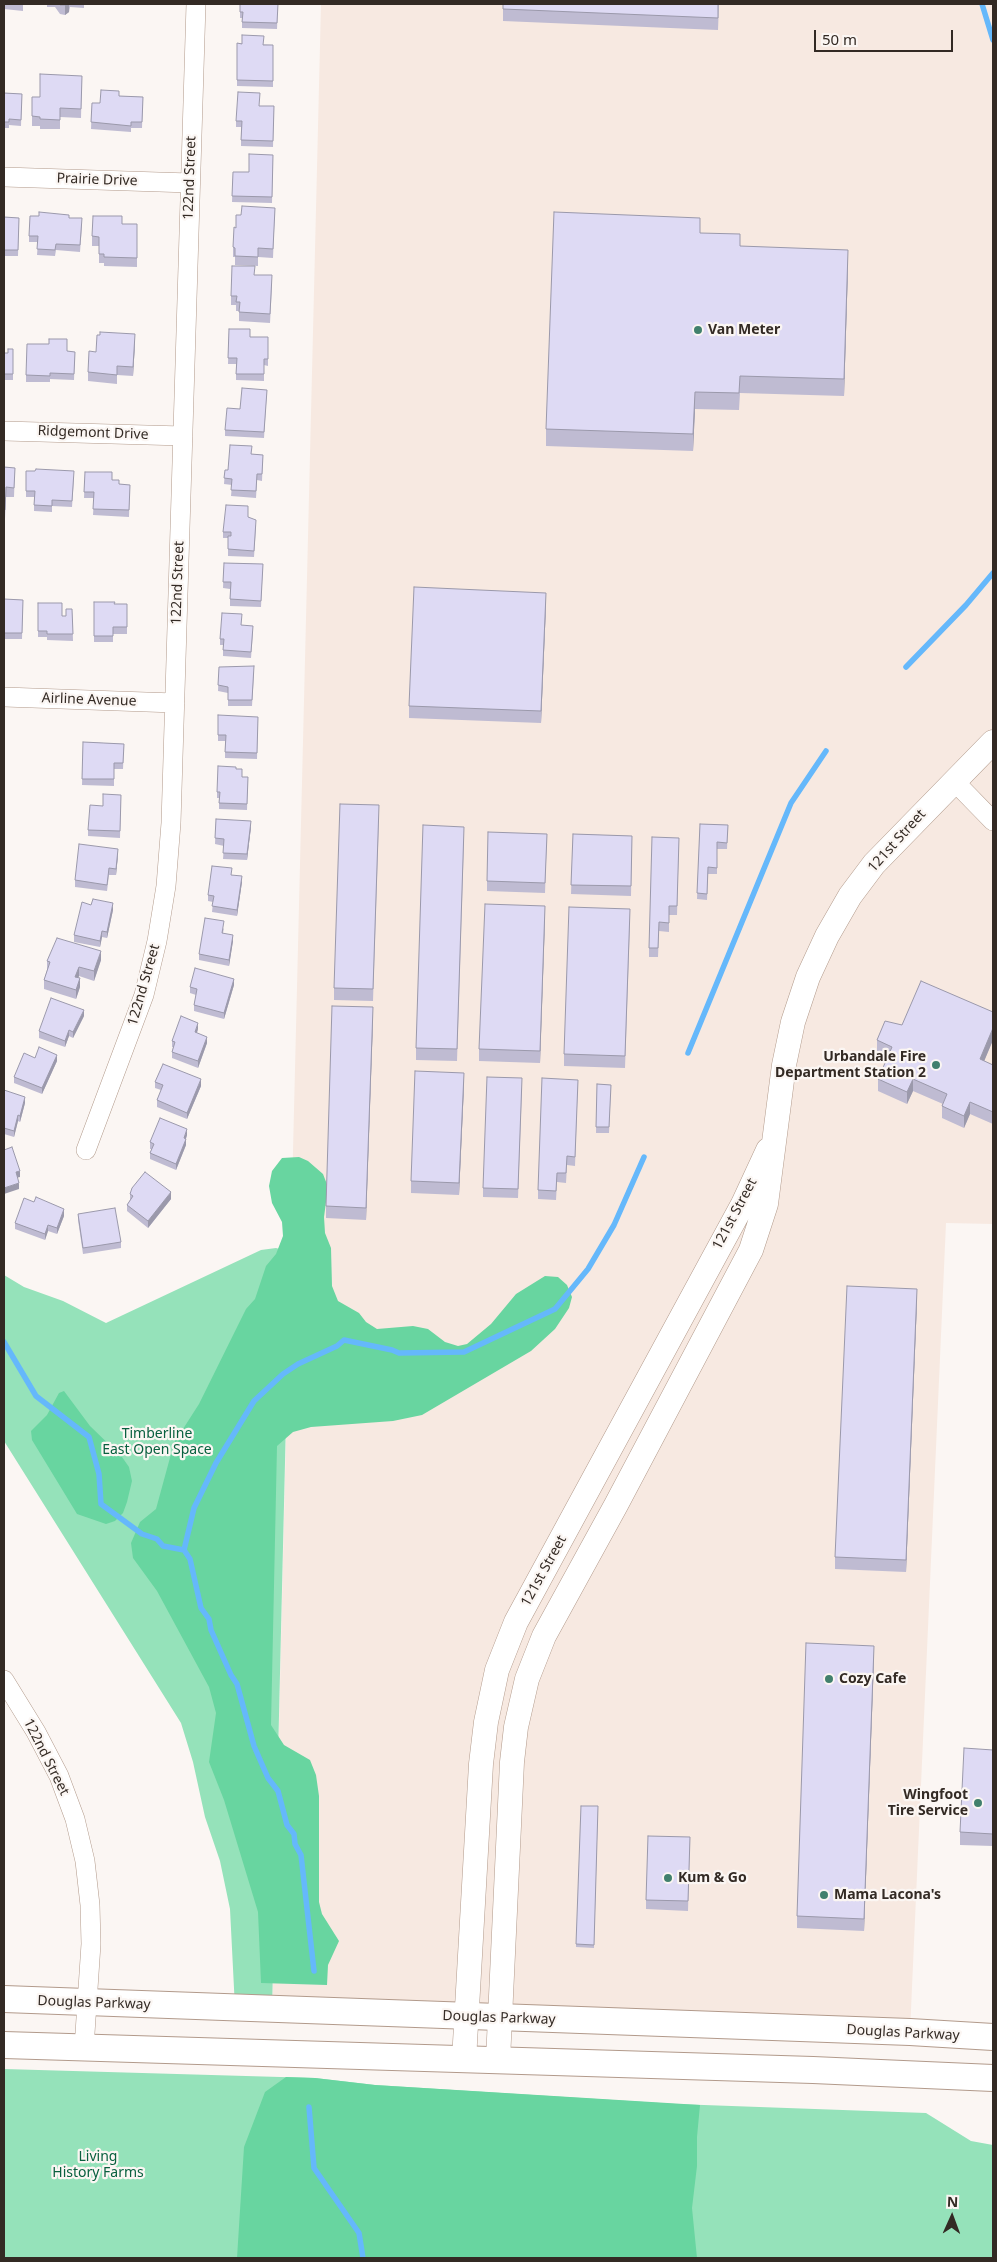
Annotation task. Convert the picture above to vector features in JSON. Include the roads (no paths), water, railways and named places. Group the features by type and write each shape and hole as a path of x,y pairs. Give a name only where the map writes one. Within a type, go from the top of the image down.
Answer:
{"main road":[{"name":"Douglas Parkway","path":"4,1999 500,2019 910,2032 993,2037"},
{"path":"4,2045 993,2078"}],"street":[{"name":"122nd Street","path":"86,1150 138,1013 157,941 166,886 171,823 196,4"},
{"name":"Prairie Drive","path":"4,176 190,183"},
{"name":"Ridgemont Drive","path":"4,431 183,436"},
{"name":"Airline Avenue","path":"4,698 175,703"},
{"name":"121st Street","path":"498,2060 512,1762 516,1727 527,1679 544,1636 621,1496 751,1250 766,1204 778,1128 784,1066 793,1022 808,977 827,936 850,896 874,864 993,742"},
{"path":"954,781 993,821"},
{"name":"121st Street","path":"464,2060 481,1764 486,1722 498,1670 516,1622 743,1204 778,1128"},
{"name":"122nd Street","path":"4,1680 36,1732 59,1776 75,1820 85,1861 90,1905 91,1944 84,2048"}],"waterway":[{"path":"982,4 993,40"},
{"path":"906,667 966,605 993,573"},
{"path":"688,1053 791,803 826,751"},
{"path":"184,1550 194,1508 216,1463 254,1401 283,1374 298,1364 337,1346 344,1340 399,1353 464,1352 555,1309 588,1269 614,1225 644,1157"},
{"path":"4,1342 36,1396 89,1437 99,1474 101,1504 142,1534 157,1539 163,1546 184,1550 190,1559 201,1608 209,1619 211,1630 231,1675 237,1684 254,1746 268,1778 278,1791 287,1825 294,1834 295,1844 301,1855 314,1971"},
{"path":"309,2107 314,2168 359,2233 363,2258"}],"place":[{"name":"Van Meter","path":"698,330"},
{"name":"Urbandale Fire Department Station 2","path":"936,1065"},
{"name":"Cozy Cafe","path":"829,1679"},
{"name":"Wingfoot Tire Service","path":"978,1803"},
{"name":"Kum & Go","path":"668,1878"},
{"name":"Mama Lacona's","path":"824,1895"}],"park label":[{"name":"Timberline East Open Space","path":"157,1442"},
{"name":"Living History Farms","path":"98,2166"}]}
